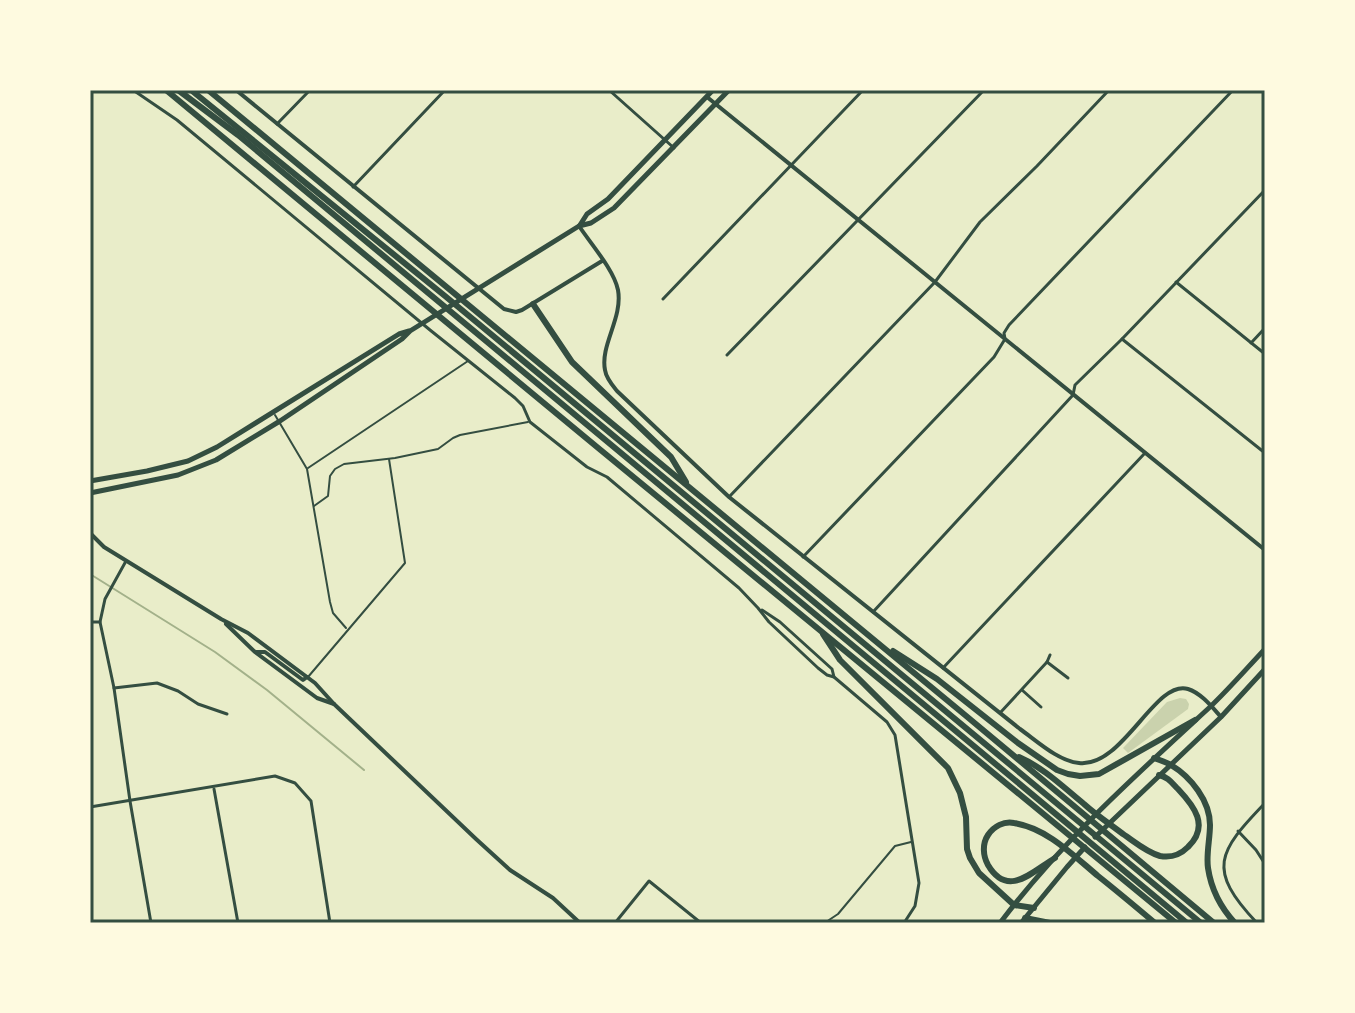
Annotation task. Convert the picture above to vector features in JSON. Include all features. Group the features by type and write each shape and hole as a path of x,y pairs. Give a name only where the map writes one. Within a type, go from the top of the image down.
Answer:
{"highway":[{"path":"166,90 427,308 1068,829"},
{"path":"178,90 238,135 437,301 1176,923"},
{"path":"191,90 445,296 1201,923"},
{"path":"208,90 1011,753 1035,764 1109,835 1214,923"},
{"path":"533,304 572,362 671,457 690,488"},
{"path":"819,628 840,660 948,768 963,804 970,858 986,880 1014,905 1034,908"},
{"path":"867,634 937,679 1018,743 1068,774 1099,774 1195,720"},
{"path":"1154,758 1171,765 1204,799 1210,816 1208,868 1216,895 1235,923"},
{"path":"1086,812 1117,829 1142,848 1163,856 1180,854 1192,843 1198,824 1194,805 1166,777 1159,775"},
{"path":"1055,858 1019,881 1008,882 989,866 983,851 984,842 993,829 1006,823 1024,826 1058,843 1155,923"},
{"path":"1094,851 1187,923"},
{"path":"1023,921 1050,923"}],"main road":[{"path":"579,226 587,214 608,199 713,90"},
{"path":"90,493 178,475 216,460 280,421 410,331 579,226 591,223 614,208 729,90"},
{"path":"90,481 188,461 217,447 399,334 410,331"},
{"path":"1000,923 1081,829 1211,706 1265,649"},
{"path":"1023,921 1067,867 1221,717 1265,669"}],"street":[{"path":"133,90 177,120 515,398 523,406 530,422 587,467 606,476 739,588 769,622 818,668 834,677 887,722 895,735 919,883 915,906 904,923"},
{"path":"236,90 498,306 509,311 522,310 602,261"},
{"path":"277,124 310,90"},
{"path":"353,187 445,90"},
{"path":"609,90 674,148"},
{"path":"663,299 863,90"},
{"path":"727,355 984,90"},
{"path":"729,497 935,282 980,222 1109,90"},
{"path":"803,557 994,357 1009,325 1233,90"},
{"path":"707,97 1265,550"},
{"path":"873,612 1073,395 1075,385 1265,190"},
{"path":"579,226 613,277 618,291 615,325 605,357 605,371 617,391 729,497 1000,713 1064,759 1078,763 1101,759 1112,751 1169,691 1178,688 1193,691 1221,717"},
{"path":"1176,282 1265,354"},
{"path":"1251,343 1265,328"},
{"path":"1122,339 1265,453"},
{"path":"943,668 1145,453"},
{"path":"90,533 104,547 248,633 307,677 510,870 553,898 580,923"},
{"path":"127,561 105,599 100,622 114,688 151,923"},
{"path":"758,608 780,622 832,669 834,677"},
{"path":"221,619 255,652 317,698 334,704"},
{"path":"90,622 100,622"},
{"path":"228,627 239,633 248,633"},
{"path":"255,652 265,652 303,680 307,677"},
{"path":"1000,713 1050,655"},
{"path":"1047,662 1068,678"},
{"path":"114,688 157,683 178,691 198,704 227,714"},
{"path":"1022,690 1041,707"},
{"path":"90,807 275,776 295,783 311,801 330,923"},
{"path":"214,787 238,923"},
{"path":"1257,923 1237,902 1225,880 1223,865 1238,831 1265,803"},
{"path":"1238,831 1265,864"},
{"path":"615,923 649,881 701,923"}],"lane":[{"path":"307,469 468,361"},
{"path":"273,412 307,469 333,613 347,629"},
{"path":"314,506 328,496 330,476 335,469 352,463 438,449 460,435 530,422"},
{"path":"307,677 405,563 389,459"},
{"path":"826,922 838,914 895,846 913,842"}],"green space":[{"path":"1186,699 1188,709 1128,753 1123,748 1167,702"}],"waterway":[{"path":"90,574 215,652 267,690 364,770"}]}
